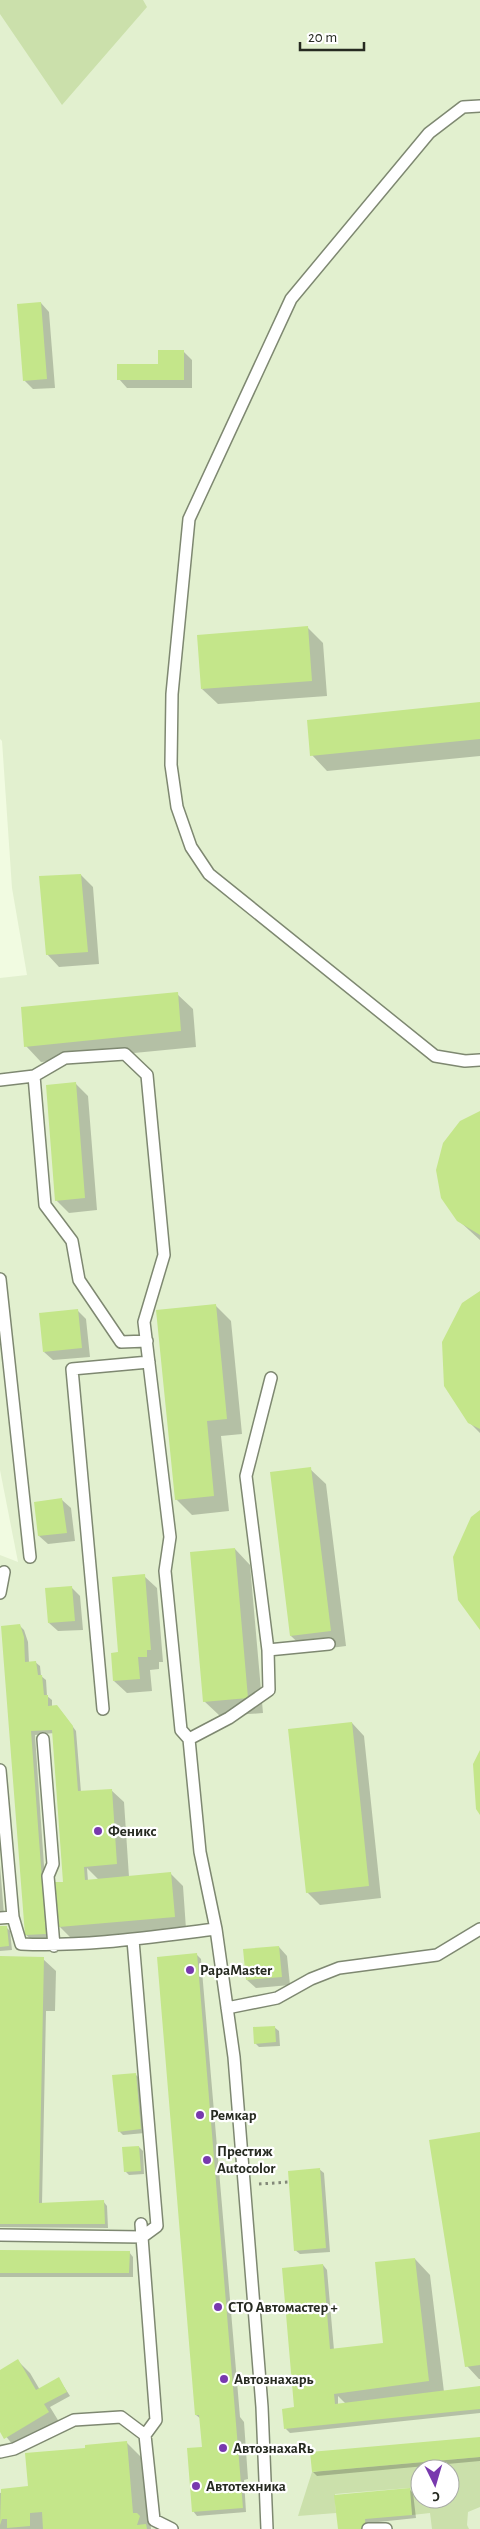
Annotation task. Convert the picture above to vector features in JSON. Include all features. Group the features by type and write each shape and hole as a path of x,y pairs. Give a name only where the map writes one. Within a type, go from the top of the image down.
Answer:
{"lane":[{"path":"480,106 463,107 429,133 291,299 189,519 172,694 171,765 177,807 191,847 209,874 435,1056 465,1061 480,1060"},
{"path":"0,1080 34,1076 65,1058 125,1054 147,1075 164,1255 144,1322 170,1537 165,1571 181,1730 189,1739 200,1852 216,1929 234,2056 262,2406 267,2529"},
{"path":"34,1076 45,1205 72,1240 79,1280 121,1342 147,1341"},
{"path":"0,1279 30,1557"},
{"path":"103,1709 72,1369 149,1362"},
{"path":"189,1739 229,1718 269,1690 268,1650 246,1476 271,1378"},
{"path":"0,1593 4,1572"},
{"path":"268,1650 329,1644"},
{"path":"42,1739 53,1864 48,1876 54,1946"},
{"path":"0,1770 12,1917 21,1944 54,1946 133,1940 216,1929"},
{"path":"0,1918 12,1917"},
{"path":"228,2008 277,1998 311,1979 339,1968 437,1956 480,1928"},
{"path":"0,2235 142,2237 157,2226 133,1940"},
{"path":"141,2224 156,2420 145,2435 154,2520 172,2529"},
{"path":"0,2452 14,2449 74,2420 121,2417 145,2435"},
{"path":"368,2529 386,2529"}],"path":[{"path":"245,2185 289,2182"}],"shaded area":[{"path":"0,0 480,0 480,2529 0,2529 0,1555 18,1562 0,1470 0,978 27,975 12,888 2,741 0,739"},
{"path":"0,0 143,0 147,7 62,105 0,14"},
{"path":"480,2457 480,2507 468,2512 467,2525 469,2529 432,2529 430,2513 412,2515 411,2509 460,2509 460,2459 458,2459"},
{"path":"410,2463 410,2497 409,2488 335,2494 336,2513 298,2516 312,2472"}],"building":[{"path":"41,302 47,379 23,381 17,304"},
{"path":"158,350 184,350 184,380 117,380 117,364 158,364"},
{"path":"308,626 312,681 201,689 197,635"},
{"path":"480,702 480,739 310,756 307,720"},
{"path":"81,874 88,952 46,955 39,876"},
{"path":"178,992 181,1031 24,1047 21,1007"},
{"path":"76,1082 85,1198 55,1201 46,1085"},
{"path":"480,1111 480,1235 457,1221 441,1198 436,1170 443,1143 460,1121"},
{"path":"480,1291 480,1429 468,1423 444,1386 442,1342 462,1303"},
{"path":"216,1304 227,1419 207,1421 214,1496 175,1500 156,1310"},
{"path":"78,1309 82,1348 43,1352 39,1313"},
{"path":"311,1467 331,1631 290,1636 270,1472"},
{"path":"62,1498 67,1533 38,1536 34,1502"},
{"path":"480,1510 480,1630 458,1600 453,1557 471,1517"},
{"path":"235,1548 248,1698 203,1702 190,1552"},
{"path":"145,1574 151,1650 147,1650 147,1657 138,1657 140,1679 113,1681 111,1653 118,1652 112,1577"},
{"path":"72,1586 75,1621 48,1623 45,1588"},
{"path":"20,1624 24,1637 25,1662 36,1661 38,1675 42,1675 44,1695 48,1695 48,1706 57,1705 73,1726 78,1791 112,1789 117,1864 84,1867 85,1880 171,1872 175,1917 59,1927 55,1882 63,1882 52,1730 31,1731 46,1934 25,1935 1,1626"},
{"path":"352,1722 369,1886 306,1893 288,1729"},
{"path":"480,1750 480,1815 476,1809 473,1764"},
{"path":"0,1926 7,1926 9,1946 0,1947"},
{"path":"279,1946 282,1977 246,1980 243,1949"},
{"path":"197,1953 243,2508 192,2512 187,2448 202,2447 199,2415 195,2415 157,1957"},
{"path":"0,1956 44,1957 39,2203 104,2200 105,2224 0,2224"},
{"path":"275,2026 276,2042 254,2044 253,2027"},
{"path":"136,2073 141,2129 118,2132 112,2075"},
{"path":"480,2132 480,2365 465,2367 429,2140"},
{"path":"139,2146 141,2171 124,2172 122,2147"},
{"path":"320,2168 326,2248 294,2251 288,2171"},
{"path":"0,2250 130,2251 129,2273 0,2273"},
{"path":"415,2258 429,2381 334,2394 335,2404 480,2386 480,2409 284,2429 282,2409 294,2407 282,2268 323,2264 330,2349 383,2343 375,2262"},
{"path":"18,2359 36,2390 59,2377 67,2392 44,2404 49,2412 4,2439 0,2432 0,2370"},
{"path":"480,2437 480,2457 410,2459 410,2463 312,2472 310,2452"},
{"path":"127,2441 133,2513 137,2513 140,2516 137,2525 146,2524 147,2529 43,2529 42,2512 30,2513 30,2526 7,2528 7,2519 2,2519 0,2525 1,2489 28,2486 25,2453 85,2448 85,2445"},
{"path":"410,2488 410,2509 412,2515 365,2519 366,2529 338,2529 334,2495"}],"place":[{"name":"Феникс","path":"98,1831"},
{"name":"PapaMaster","path":"190,1970"},
{"name":"Ремкар","path":"200,2115"},
{"name":"Престиж Autocolor","path":"207,2160"},
{"name":"СТО Автомастер +","path":"218,2307"},
{"name":"Автознахарь","path":"224,2379"},
{"name":"АвтознахаRь","path":"223,2448"},
{"name":"Автотехника","path":"196,2486"}]}
